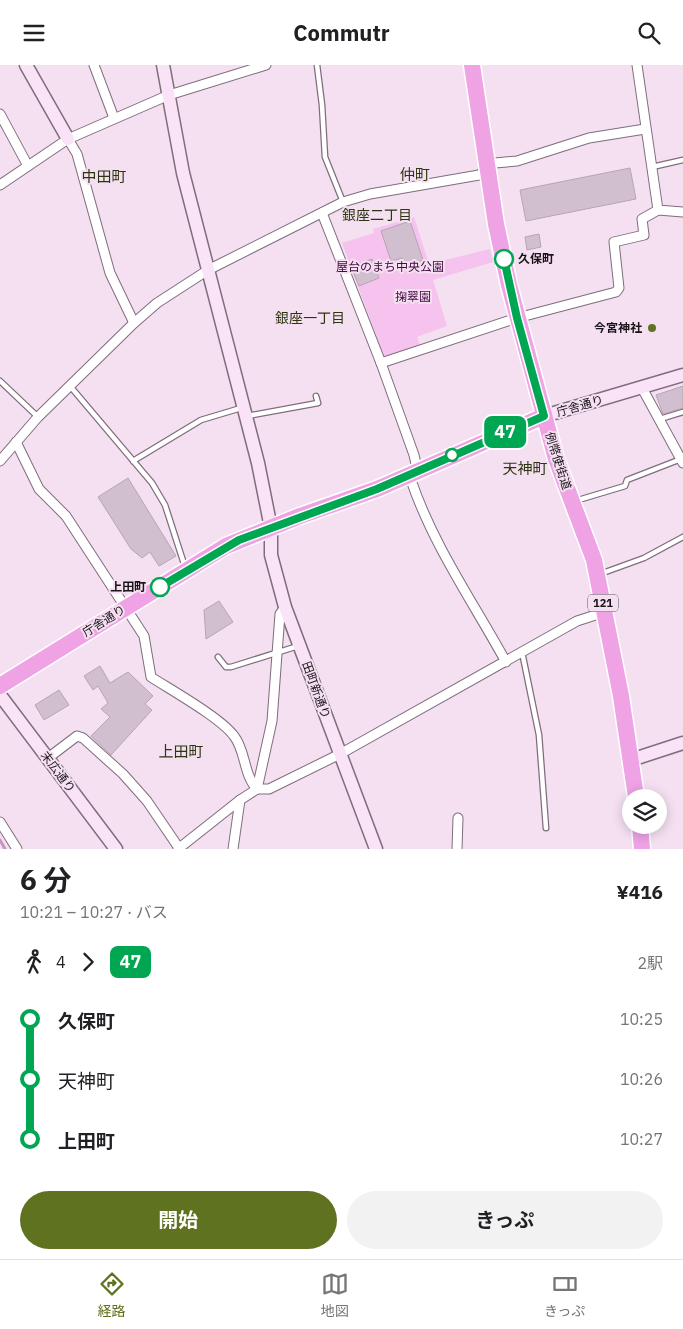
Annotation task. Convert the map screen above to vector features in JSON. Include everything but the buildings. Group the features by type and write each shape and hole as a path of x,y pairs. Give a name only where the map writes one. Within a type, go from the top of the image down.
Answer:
{"highway":[{"name":"例幣使街道","path":"472,65 496,224 517,318 544,416 572,502 590,546 598,575 635,789"},
{"name":"庁舎通り","path":"0,687 226,546 377,489 544,416"},
{"path":"641,834 642,849"}],"street":[{"path":"26,65 77,154 110,273 134,323"},
{"path":"94,65 114,119"},
{"name":"田町新通り","path":"163,65 183,173 244,412 271,528 271,555 286,607 376,849"},
{"path":"0,185 68,139 169,95 246,67 266,65"},
{"path":"637,65 658,210"},
{"path":"0,114 28,166"},
{"path":"0,461 3,451 16,442 38,417 134,323 157,303 208,270 343,202 370,194 478,175 495,163 526,158 589,138 645,129"},
{"path":"381,363 517,318 616,292 619,288 614,242 644,235 642,219 658,210 683,212"},
{"path":"322,213 381,363 414,455 416,464 411,480 430,528 506,662"},
{"name":"庁舎通り","path":"544,416 683,375"},
{"path":"642,388 682,461"},
{"path":"16,442 40,489 66,516 144,636 151,677 211,717 234,736 250,782 257,789"},
{"path":"257,789 272,721 280,614 286,607"},
{"path":"48,758 77,737 83,737 123,774 147,801 178,849 240,799 257,789 269,789 340,754 576,621 605,612"},
{"name":"末広通り","path":"0,695 116,849"},
{"path":"631,760 683,743"},
{"path":"233,849 240,799"},
{"path":"457,849 458,818"},
{"path":"0,822 17,849"}],"lane":[{"path":"316,65 322,105 325,157 343,202"},
{"path":"651,167 683,160"},
{"path":"0,381 38,417"},
{"path":"70,386 152,483 165,505 186,571"},
{"path":"134,461 170,441 201,420 244,412 318,403 316,396"},
{"path":"658,419 683,413"},
{"path":"572,502 625,486 627,480 682,461"},
{"path":"598,575 644,558 683,537"},
{"path":"218,657 226,667 300,646"},
{"path":"522,653 540,735 546,828"}],"green space":[{"name":"屋台のまち中央公園","path":"414,217 429,264 490,249 493,262 433,280 447,326 417,337 420,345 384,357 342,243 374,233 373,229"}],"waterway":[{"path":"0,840 5,849"}],"bus line":[{"name":"47","path":"160,587 239,540 377,489 505,431 544,416 517,318 504,259"}],"place":[{"name":"久保町","path":"504,259"},
{"name":"今宮神社","path":"652,328"},
{"name":"上田町","path":"160,587"}],"district":[{"name":"仲町","path":"415,175"},
{"name":"中田町","path":"104,177"},
{"name":"銀座二丁目","path":"377,215"},
{"name":"銀座一丁目","path":"310,318"},
{"name":"天神町","path":"525,469"},
{"name":"上田町","path":"181,752"}],"park label":[{"name":"掬翠園","path":"413,297"}]}
